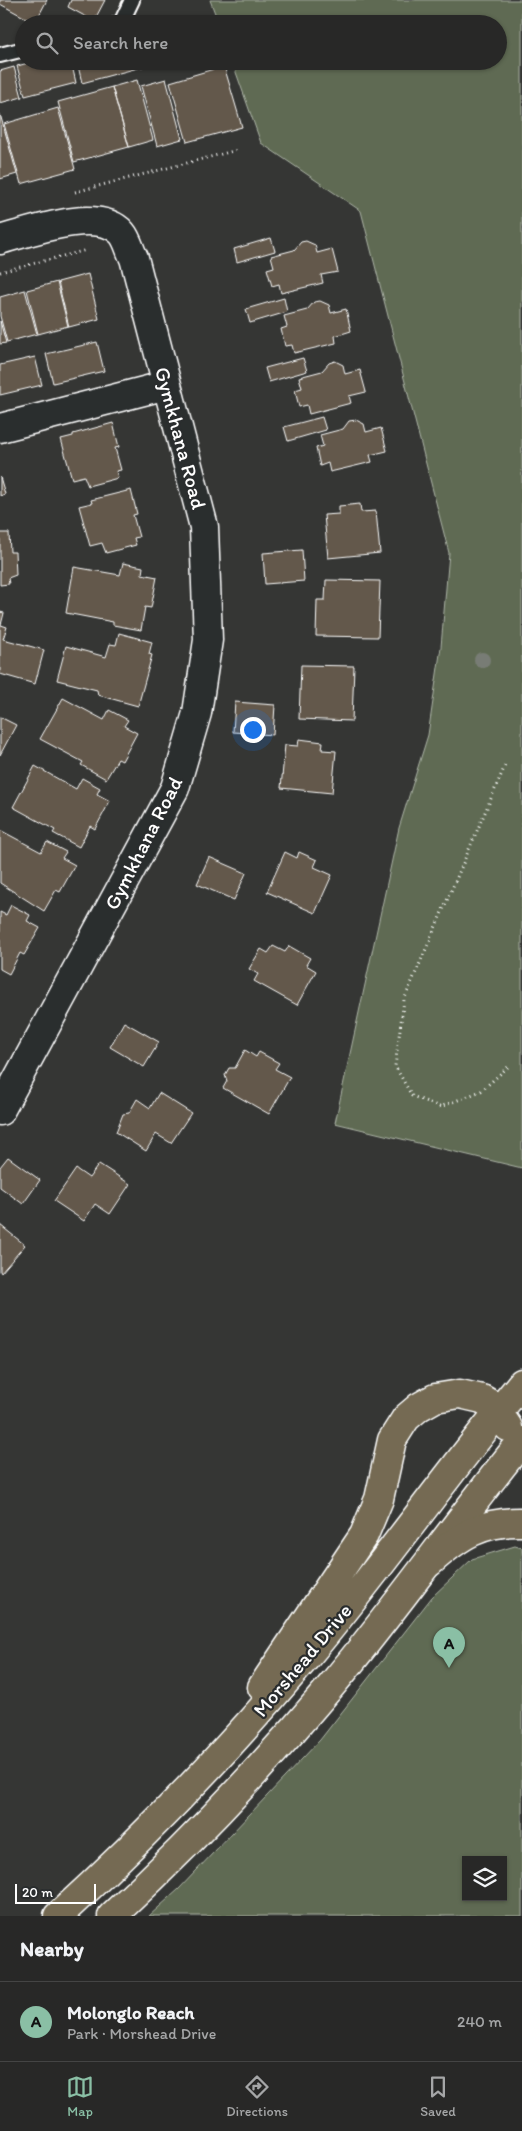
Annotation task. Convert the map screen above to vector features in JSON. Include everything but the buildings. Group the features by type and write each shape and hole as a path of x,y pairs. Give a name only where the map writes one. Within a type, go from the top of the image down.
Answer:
{"main road":[{"name":"Morshead Drive","path":"58,1916 102,1875 210,1766 305,1658 522,1383"},
{"path":"210,1766 364,1534 379,1499 392,1440 400,1424 423,1404 435,1398 451,1395 469,1395 482,1399 499,1411 517,1447"},
{"name":"Morshead Drive","path":"112,1916 161,1871 248,1781 332,1686 430,1562 517,1447"},
{"path":"430,1562 461,1537 481,1527 496,1522 522,1522"}],"street":[{"name":"Gymkhana Road","path":"0,240 69,222 100,221 122,233 134,258 204,527 208,640 197,713 175,788 0,1111"},
{"path":"0,428 167,385"}],"lane":[{"path":"124,15 132,0"},
{"path":"0,55 15,51"}],"path":[{"path":"66,195 237,150"},
{"path":"0,272 93,249"},
{"path":"506,766 404,1000 395,1066 412,1096 440,1107 481,1091 509,1066"}],"green space":[{"path":"210,0 522,0 522,1168 335,1123 399,828 428,735 441,647 449,553 361,211 261,143 235,70 507,70 507,15 216,15"},
{"path":"515,1546 522,1548 522,1916 149,1916 179,1889 320,1740 432,1597 472,1559"}],"place":[{"name":"Molonglo Reach","path":"449,1668"}]}
